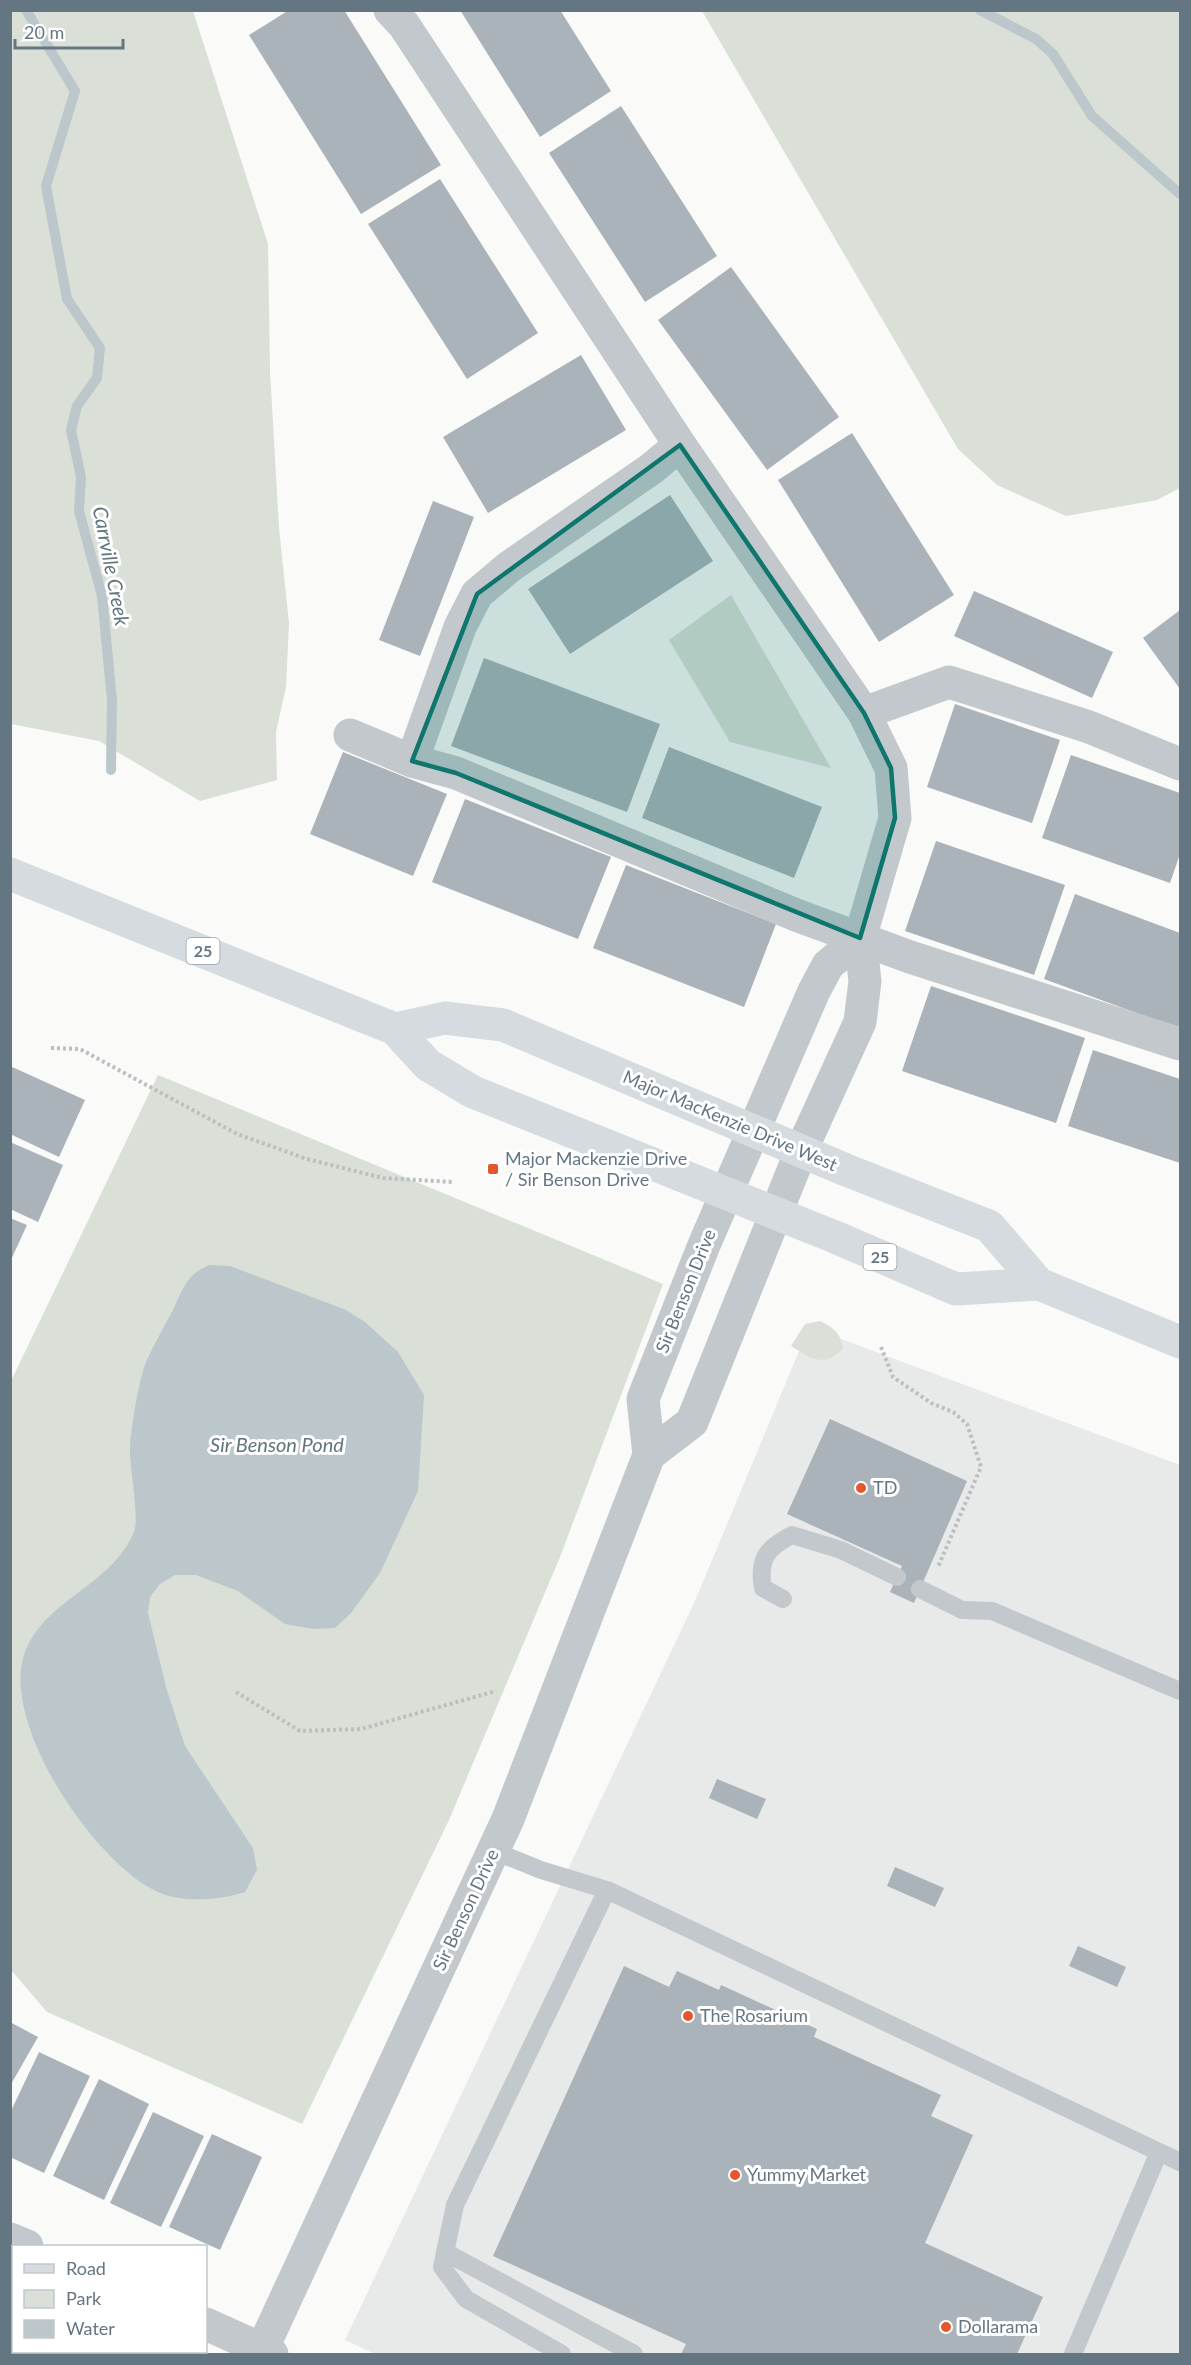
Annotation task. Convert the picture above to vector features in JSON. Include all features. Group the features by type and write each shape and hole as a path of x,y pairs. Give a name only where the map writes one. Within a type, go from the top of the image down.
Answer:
{"main road":[{"name":"Major MacKenzie Drive West","path":"10,874 395,1029 428,1065 473,1092 956,1289 1039,1284 1180,1342"},
{"name":"Major MacKenzie Drive West","path":"395,1029 445,1018 503,1025 754,1132 989,1226 1039,1284"}],"street":[{"path":"390,10 404,25 680,445 864,713 891,768 895,818 860,938 865,981 860,1022 801,1151 692,1422 649,1455"},
{"path":"412,761 460,627 477,594 508,567 651,469 680,445"},
{"path":"864,713 949,682 1089,727 1180,764"},
{"path":"350,735 412,761 456,773 796,915 921,961 1180,1044"},
{"name":"Sir Benson Drive","path":"265,2353 494,1851 649,1455 643,1399 726,1194 814,991 828,965 860,938"},
{"path":"207,2324 265,2353"}],"lane":[{"path":"783,1599 763,1588 760,1571 764,1557 778,1542 792,1535 841,1550 897,1577"},
{"path":"923,1591 962,1610 992,1611 1180,1691"},
{"path":"494,1851 541,1870 606,1890 1180,2162"},
{"path":"562,2355 466,2299 442,2267 455,2205 606,1890"},
{"path":"1073,2355 1159,2152"},
{"path":"445,2252 634,2355"}],"path":[{"path":"51,1048 80,1049 237,1134 307,1159 382,1178 453,1182"},
{"path":"881,1347 893,1377 931,1402 953,1412 968,1424 981,1467 923,1591"},
{"path":"236,1692 300,1731 362,1729 496,1691"}],"highlighted area":[{"path":"680,445 864,713 891,768 895,818 860,938 456,773 412,761 477,594"}],"shaded area":[{"path":"809,1327 1180,1465 1180,2354 375,2354 345,2340 695,1601"}],"green space":[{"path":"10,11 193,11 268,244 270,371 279,528 289,623 286,687 276,732 277,780 200,801 99,741 11,724"},
{"path":"702,11 1180,11 1180,488 1157,500 1066,516 997,485 958,449"},
{"path":"731,595 831,768 730,742 669,640"},
{"path":"158,1075 663,1284 560,1557 449,1820 302,2124 47,2012 11,1970 11,1381"},
{"path":"820,1321 836,1332 841,1339 843,1349 829,1358 817,1360 791,1346 805,1324"}],"water":[{"name":"Sir Benson Pond","path":"209,1265 230,1266 346,1310 365,1322 398,1352 424,1395 418,1491 380,1573 351,1613 335,1628 313,1629 285,1624 238,1591 196,1575 175,1575 160,1584 150,1597 148,1613 166,1687 185,1746 253,1848 257,1870 245,1892 225,1897 191,1899 160,1893 135,1878 109,1854 83,1824 59,1790 40,1754 27,1718 21,1684 24,1655 33,1636 61,1606 109,1567 123,1551 134,1532 136,1515 130,1447 143,1370 181,1291 195,1274"}],"building":[{"path":"289,10 344,10 441,165 361,214 249,35"},
{"path":"460,10 560,10 611,91 540,137"},
{"path":"621,106 717,256 645,302 549,153"},
{"path":"440,179 538,333 467,379 368,224"},
{"path":"731,267 839,417 767,470 658,320"},
{"path":"581,355 626,430 488,513 443,437"},
{"path":"852,433 954,595 879,642 778,480"},
{"path":"670,495 713,561 570,654 528,589"},
{"path":"433,501 474,517 420,656 379,640"},
{"path":"974,591 1113,652 1092,698 954,636"},
{"path":"1180,610 1180,689 1143,638"},
{"path":"484,658 660,724 627,812 451,746"},
{"path":"955,704 1060,740 1032,823 927,787"},
{"path":"669,747 822,807 794,878 642,818"},
{"path":"343,752 447,794 413,876 310,834"},
{"path":"1071,755 1180,793 1180,854 1170,883 1042,838"},
{"path":"465,799 611,857 578,939 432,882"},
{"path":"936,841 1065,885 1034,975 905,931"},
{"path":"626,865 776,924 744,1007 593,948"},
{"path":"1075,894 1180,933 1180,1029 1044,979"},
{"path":"931,986 1085,1038 1056,1123 902,1071"},
{"path":"1093,1050 1180,1079 1180,1163 1068,1126"},
{"path":"10,1066 85,1100 59,1157 10,1134"},
{"path":"10,1142 63,1165 38,1222 10,1209"},
{"path":"10,1218 27,1225 10,1262"},
{"path":"830,1419 967,1481 914,1603 890,1592 902,1566 787,1514"},
{"path":"717,1779 766,1799 757,1819 709,1798"},
{"path":"895,1867 944,1888 935,1907 887,1886"},
{"path":"1078,1946 1126,1967 1117,1987 1069,1966"},
{"path":"624,1966 669,1987 677,1971 719,1990 721,1985 817,2029 814,2037 941,2095 931,2116 973,2135 925,2243 1043,2297 1017,2354 681,2354 686,2344 493,2256"},
{"path":"10,2022 38,2037 10,2086"},
{"path":"39,2052 90,2076 44,2173 10,2157 10,2113"},
{"path":"99,2079 149,2104 104,2200 53,2176"},
{"path":"153,2112 204,2136 161,2227 110,2203"},
{"path":"212,2134 262,2157 220,2250 169,2227"},
{"path":"10,2316 12,2316 12,2353 18,2353 10,2354"},
{"path":"61,2353 64,2354 25,2354"}],"waterway":[{"name":"Carrville Creek","path":"26,10 75,91 46,186 67,299 100,348 97,378 77,406 71,430 81,477 79,511 102,596 112,700 111,770"},
{"path":"980,10 1036,39 1053,54 1092,116 1180,194"}],"place":[{"name":"Major Mackenzie Drive / Sir Benson Drive","path":"493,1169"},
{"name":"TD","path":"861,1488"},
{"name":"The Rosarium","path":"688,2016"},
{"name":"Yummy Market","path":"735,2175"},
{"name":"Dollarama","path":"946,2327"}]}
